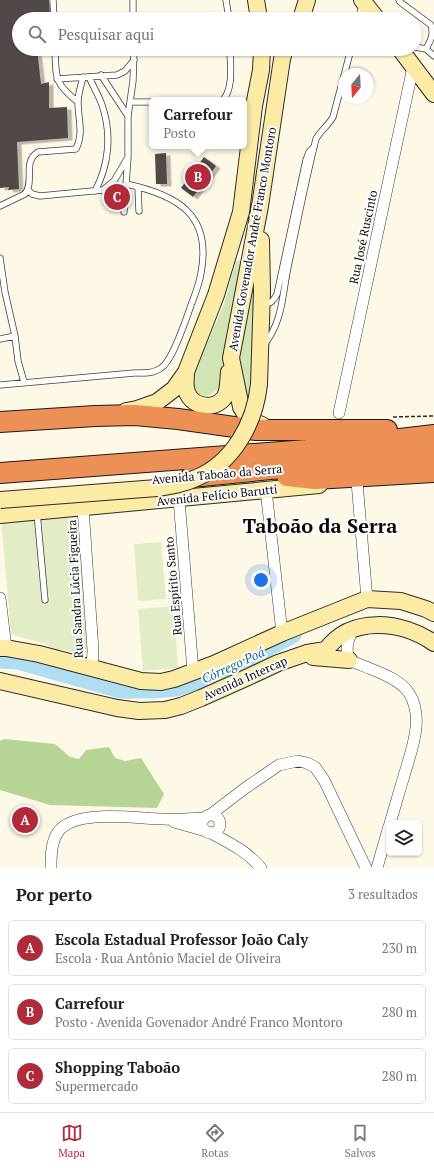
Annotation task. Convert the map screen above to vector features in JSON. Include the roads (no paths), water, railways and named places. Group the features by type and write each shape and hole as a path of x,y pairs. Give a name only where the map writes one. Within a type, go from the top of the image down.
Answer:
{"highway":[{"path":"0,422 95,416 151,416 256,430 417,430 434,435"},
{"name":"Avenida Taboão da Serra","path":"0,473 291,451 434,435"},
{"name":"Avenida Taboão da Serra","path":"0,492 109,485 434,453"},
{"path":"251,471 315,479 434,472"}],"main road":[{"path":"256,0 258,12"},
{"path":"303,12 307,0"},
{"path":"363,0 372,12"},
{"name":"Avenida Govenador André Franco Montoro","path":"95,416 137,409 157,402 174,389 186,372 216,295 241,212 262,56"},
{"name":"Avenida Govenador André Franco Montoro","path":"278,430 252,421 247,417 241,407 231,358 260,206 283,56"},
{"path":"406,56 434,94"},
{"path":"0,500 157,488 181,484 198,478 217,466 238,444 246,430 255,408 259,384 261,304 260,206"},
{"path":"186,372 186,388 190,398 198,404 207,406 216,404 223,400 226,395 231,358"},
{"name":"Avenida Felício Barutti","path":"0,515 357,482 434,479"},
{"path":"3,648 39,654 141,681 161,682 174,679 214,664 282,633 367,599 401,601 434,613"},
{"path":"326,650 336,640 353,629 376,624 386,625 410,632 434,643"},
{"name":"Avenida Intercap","path":"0,681 117,708 140,712 165,710 181,706 201,698 278,663 307,652 326,650"},
{"path":"297,656 349,660"}],"street":[{"name":"Rua José Ruscinto","path":"338,413 413,67"},
{"path":"357,482 367,599"},
{"path":"266,490 282,633"},
{"name":"Rua Espírito Santo","path":"179,499 193,671"},
{"name":"Rua Sandra Lúcia Figueira","path":"83,508 93,644 92,669"},
{"path":"0,598 3,648"},
{"path":"349,660 346,653 347,642 353,629"},
{"path":"326,650 332,655 349,660 385,675 400,684 409,693 415,705 416,732 413,747 391,820"},
{"path":"207,832 202,826 213,820 244,789 279,765 298,761 307,763 315,767 324,780 366,868"},
{"path":"51,868 53,841 57,832 64,826 76,820 92,817 213,820 233,844"},
{"path":"164,819 207,832 233,844 255,861 261,868"},
{"path":"377,868 386,836"}],"lane":[{"path":"53,0 54,12"},
{"path":"132,0 132,12"},
{"path":"226,0 228,12"},
{"path":"360,12 363,0"},
{"path":"399,0 413,12"},
{"path":"422,18 431,25 434,30 426,49"},
{"path":"422,48 426,49 434,56"},
{"path":"55,56 57,80 66,93 78,102"},
{"path":"103,190 116,197 124,210 128,157 128,116 133,81 134,56"},
{"path":"225,97 231,77 230,56"},
{"path":"260,349 271,336 280,314 286,277 315,146 319,134 330,123 333,117 349,56"},
{"path":"57,80 101,75 117,75 134,60"},
{"path":"101,75 128,116"},
{"path":"0,206 25,194 28,190 29,164 33,155 38,152 76,149 80,141 81,130 78,92 86,77"},
{"path":"86,77 102,106 106,121 108,149 107,162 96,191"},
{"path":"130,102 149,102"},
{"path":"261,304 271,302 275,299 277,294 306,160 309,152 315,146"},
{"path":"28,190 32,194 40,196 103,190 114,181 128,157"},
{"path":"0,385 134,373 150,373 161,369 168,361 184,324 201,275 204,253 203,241 198,223 175,201 159,193 126,184"},
{"path":"138,187 139,211"},
{"path":"0,258 5,292 15,336 18,361 24,382"},
{"path":"0,339 15,336"},
{"path":"37,512 46,600"}],"waterway":[{"name":"Córrego Poá","path":"0,660 18,661 121,690 177,688 211,677 293,635"}],"place":[{"name":"Carrefour","path":"198,177"},
{"name":"Shopping Taboão","path":"117,197"},
{"name":"Escola Estadual Professor João Caly","path":"25,820"}],"district":[{"name":"Taboão da Serra","path":"320,525"}]}
